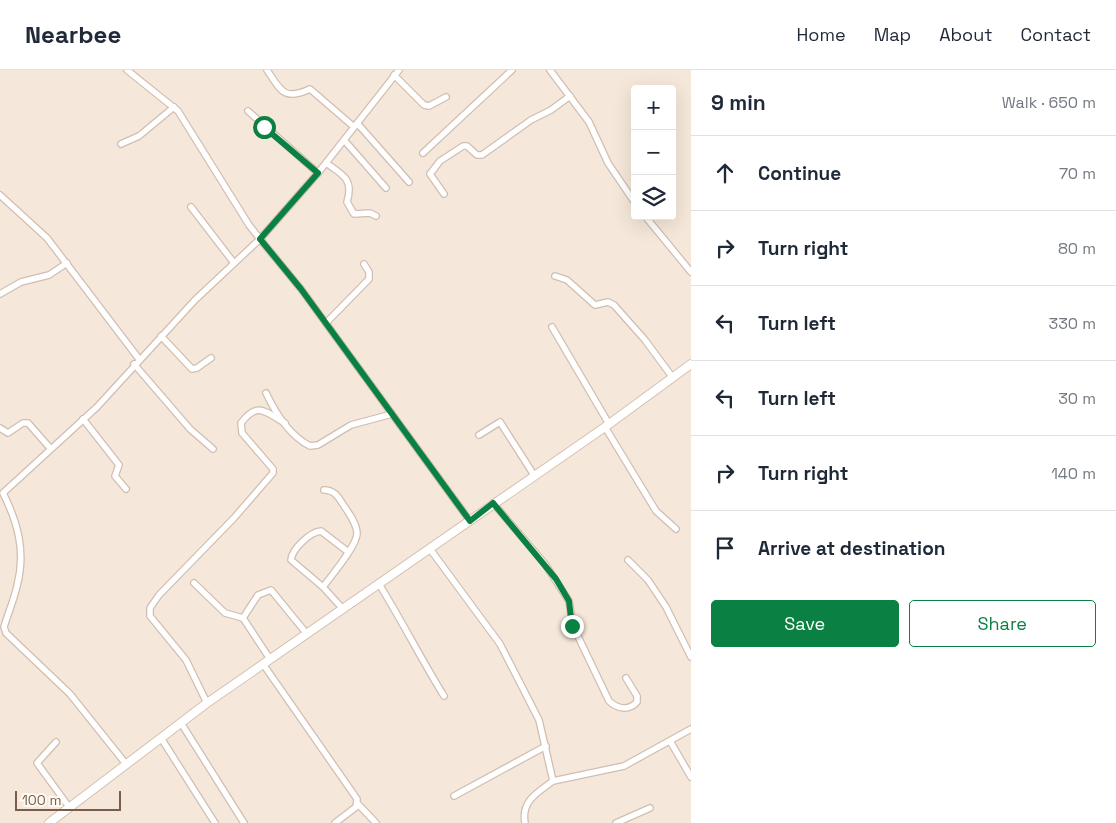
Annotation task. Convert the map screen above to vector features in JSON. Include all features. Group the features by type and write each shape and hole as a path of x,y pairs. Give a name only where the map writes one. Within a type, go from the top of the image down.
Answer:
{"main road":[{"path":"54,822 69,807 207,703 430,549 493,503 607,426 691,364"}],"street":[{"path":"267,70 285,93 298,95 310,89 356,125 409,182"},
{"path":"423,153 512,70"},
{"path":"550,70 588,122 608,163 631,197"},
{"path":"130,71 174,107 249,225 326,323 470,521"},
{"path":"126,764 75,699 6,633 4,627 18,585 21,548 18,526 1,494 104,400 139,358 260,239 318,173 397,73 424,105 429,106 446,97"},
{"path":"444,194 430,174 440,161 463,146 468,146 477,155 482,155 530,120 551,110 570,96"},
{"path":"121,144 139,136 174,107"},
{"path":"248,112 318,173"},
{"path":"344,140 386,188"},
{"path":"326,162 348,181 350,192 347,202 354,214 370,213 376,216"},
{"path":"0,195 47,238 139,358"},
{"path":"191,207 234,263"},
{"path":"648,220 691,272"},
{"path":"0,294 25,281 49,275 67,263"},
{"path":"326,323 369,279 369,272 364,264"},
{"path":"555,276 567,280 595,305 608,302 614,305 645,340 673,378"},
{"path":"552,327 656,511 676,529"},
{"path":"161,336 192,369 197,368 211,358"},
{"path":"134,364 185,423 213,449"},
{"path":"266,393 274,409 285,424"},
{"path":"207,703 186,660 154,624 150,616 150,608 159,595 234,518 273,473 272,469 242,433 241,423 247,415 256,410 263,409 285,424 307,445 312,446 351,425 392,414"},
{"path":"83,419 119,465 116,476 126,489"},
{"path":"479,435 500,422 534,475"},
{"path":"0,428 8,433 23,423 28,423 50,448"},
{"path":"323,587 355,540 356,529 351,515 336,494 329,490 324,490"},
{"path":"493,503 556,579 569,601 575,631 609,701 619,708 626,708 637,702 637,696 626,678"},
{"path":"343,609 323,587 292,560 295,550 305,540 321,531 348,552"},
{"path":"430,549 500,644 539,720 553,781"},
{"path":"628,560 648,580 666,607 691,657"},
{"path":"194,583 225,612 243,618 270,658"},
{"path":"378,584 411,635 425,665 444,696"},
{"path":"243,618 258,595 271,590 307,634"},
{"path":"263,664 354,795 357,803 376,823"},
{"path":"181,723 244,823"},
{"path":"525,823 523,815 526,803 553,781 624,766 691,729"},
{"path":"161,738 215,823"},
{"path":"670,741 691,778"},
{"path":"56,742 37,763 69,807"},
{"path":"454,796 546,746"},
{"path":"335,823 356,807 357,803"},
{"path":"616,823 650,808"}],"shaded area":[{"path":"0,70 691,70 691,823 0,823"}],"route":[{"path":"264,127 318,173 260,239 301,289 470,521 493,503 545,564 569,601 572,612 572,626"}]}
